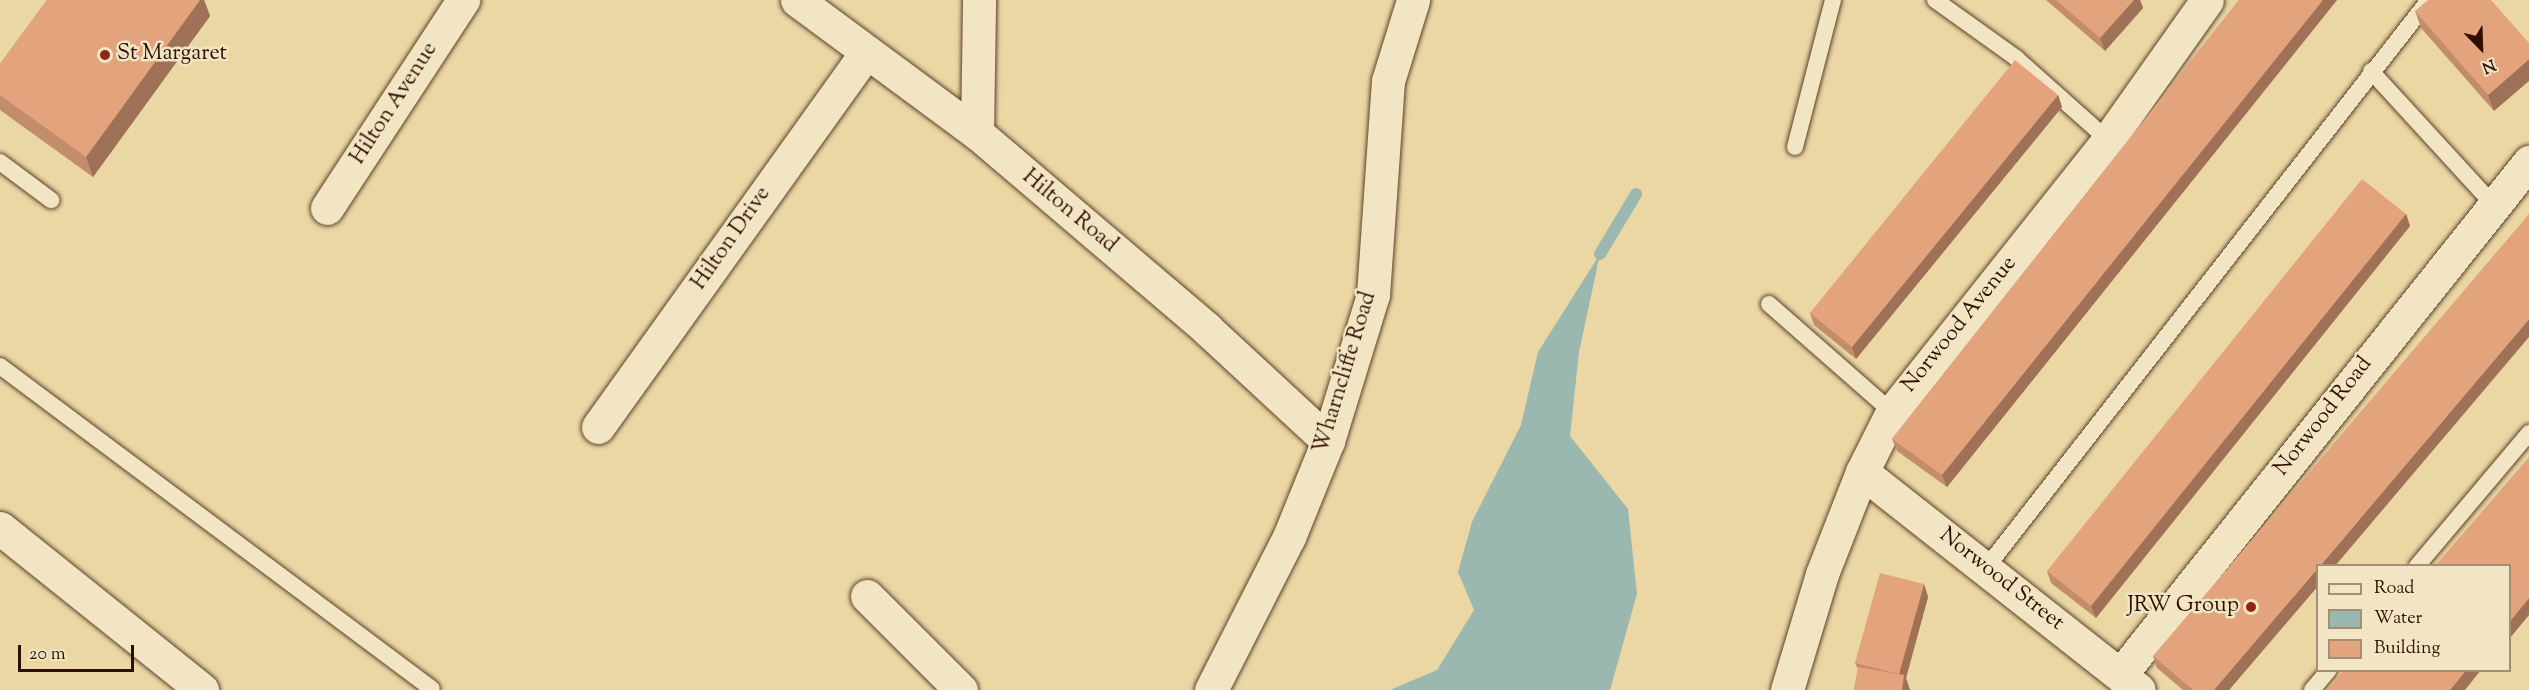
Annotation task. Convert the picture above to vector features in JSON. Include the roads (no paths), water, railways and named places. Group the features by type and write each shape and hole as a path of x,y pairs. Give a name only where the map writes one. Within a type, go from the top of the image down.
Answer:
{"street":[{"name":"Hilton Avenue","path":"327,208 463,0"},
{"name":"Hilton Road","path":"797,0 977,133 1207,329 1328,441"},
{"path":"977,133 979,0"},
{"name":"Wharncliffe Road","path":"1211,690 1289,537 1328,441 1373,295 1388,81 1413,0"},
{"name":"Norwood Avenue","path":"1787,690 1822,574 1862,472 1892,412 2108,140 2206,0"},
{"name":"Hilton Drive","path":"598,427 866,52"},
{"name":"Norwood Road","path":"2130,682 2493,204 2529,162"},
{"name":"Norwood Street","path":"1862,472 2130,682"},
{"path":"0,528 202,690"},
{"path":"867,596 961,690"}],"lane":[{"path":"1795,147 1833,0"},
{"path":"1935,0 2016,58 2108,140"},
{"path":"1986,568 2371,71 2429,0"},
{"path":"2371,71 2493,204"},
{"path":"0,162 51,200"},
{"path":"1769,304 1892,412"},
{"path":"0,366 432,689"},
{"path":"2419,564 2529,433"},
{"path":"2312,690 2327,672"}],"water":[{"path":"1600,254 1579,352 1570,436 1628,509 1637,594 1610,690 1390,690 1437,670 1474,610 1458,572 1472,522 1521,425 1538,352"}],"waterway":[{"path":"1600,254 1636,194"}],"place":[{"name":"St Margaret","path":"105,55"},
{"name":"JRW Group","path":"2251,607"}]}
